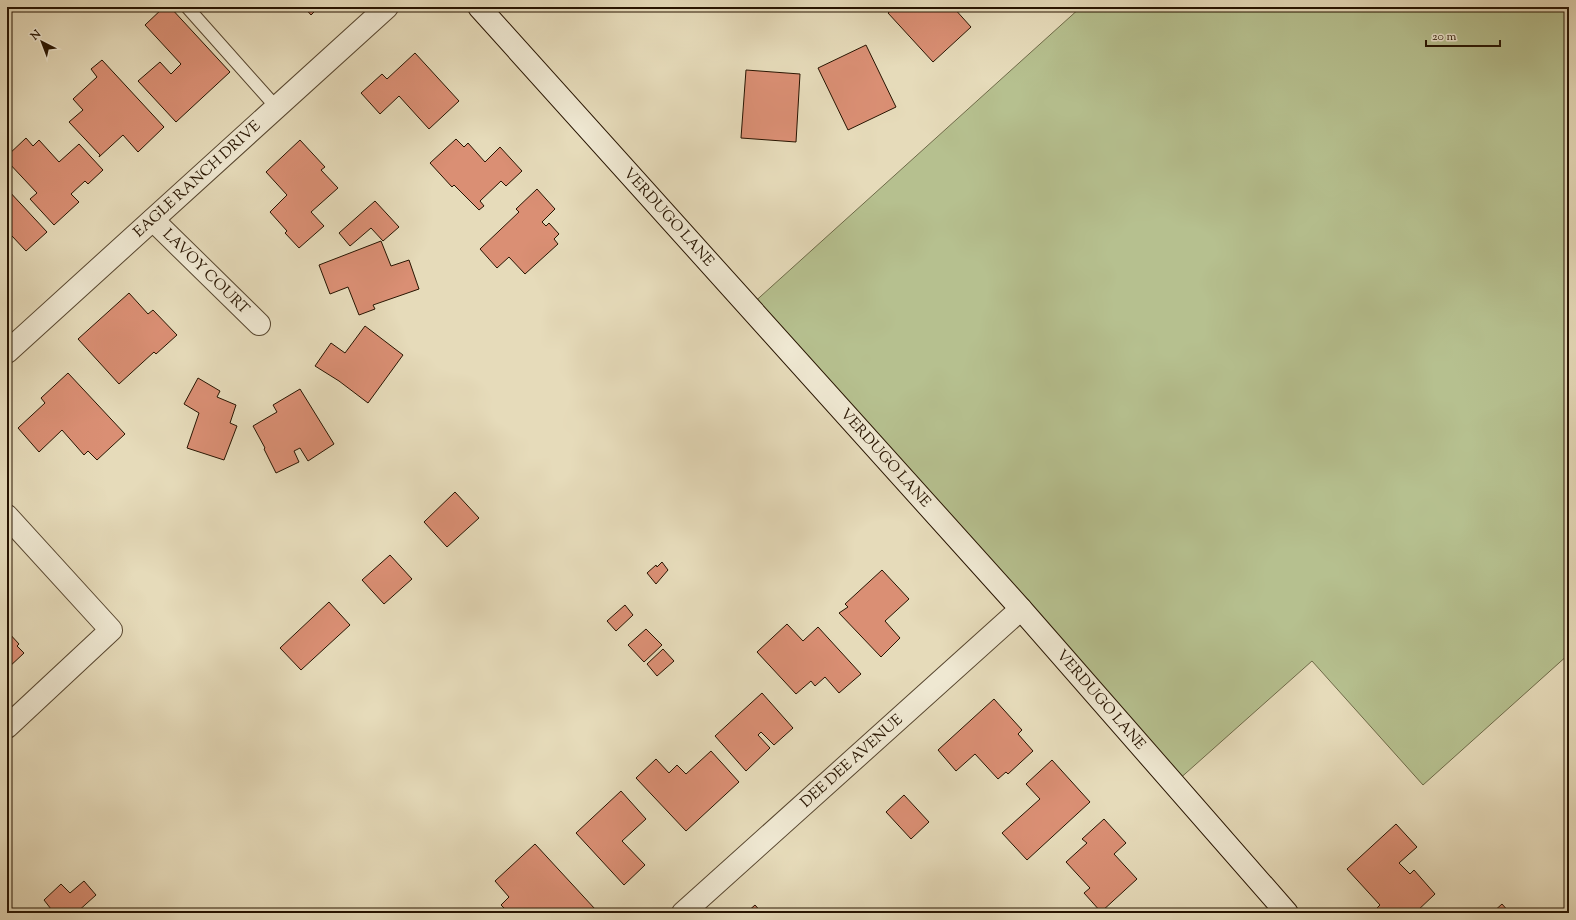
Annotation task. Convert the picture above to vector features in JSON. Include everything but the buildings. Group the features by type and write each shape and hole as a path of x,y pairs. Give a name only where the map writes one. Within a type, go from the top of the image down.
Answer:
{"street":[{"name":"EAGLE RANCH DRIVE","path":"7,352 387,7"},
{"name":"VERDUGO LANE","path":"479,7 1021,609 1286,913"},
{"name":"LAVOY COURT","path":"153,220 259,324"},
{"path":"7,516 110,630 7,727"},
{"name":"DEE DEE AVENUE","path":"683,913 1021,609"}],"lane":[{"path":"187,7 277,108"}],"green space":[{"path":"1081,7 1569,7 1569,654 1423,785 1312,661 1177,781 750,306"}]}
